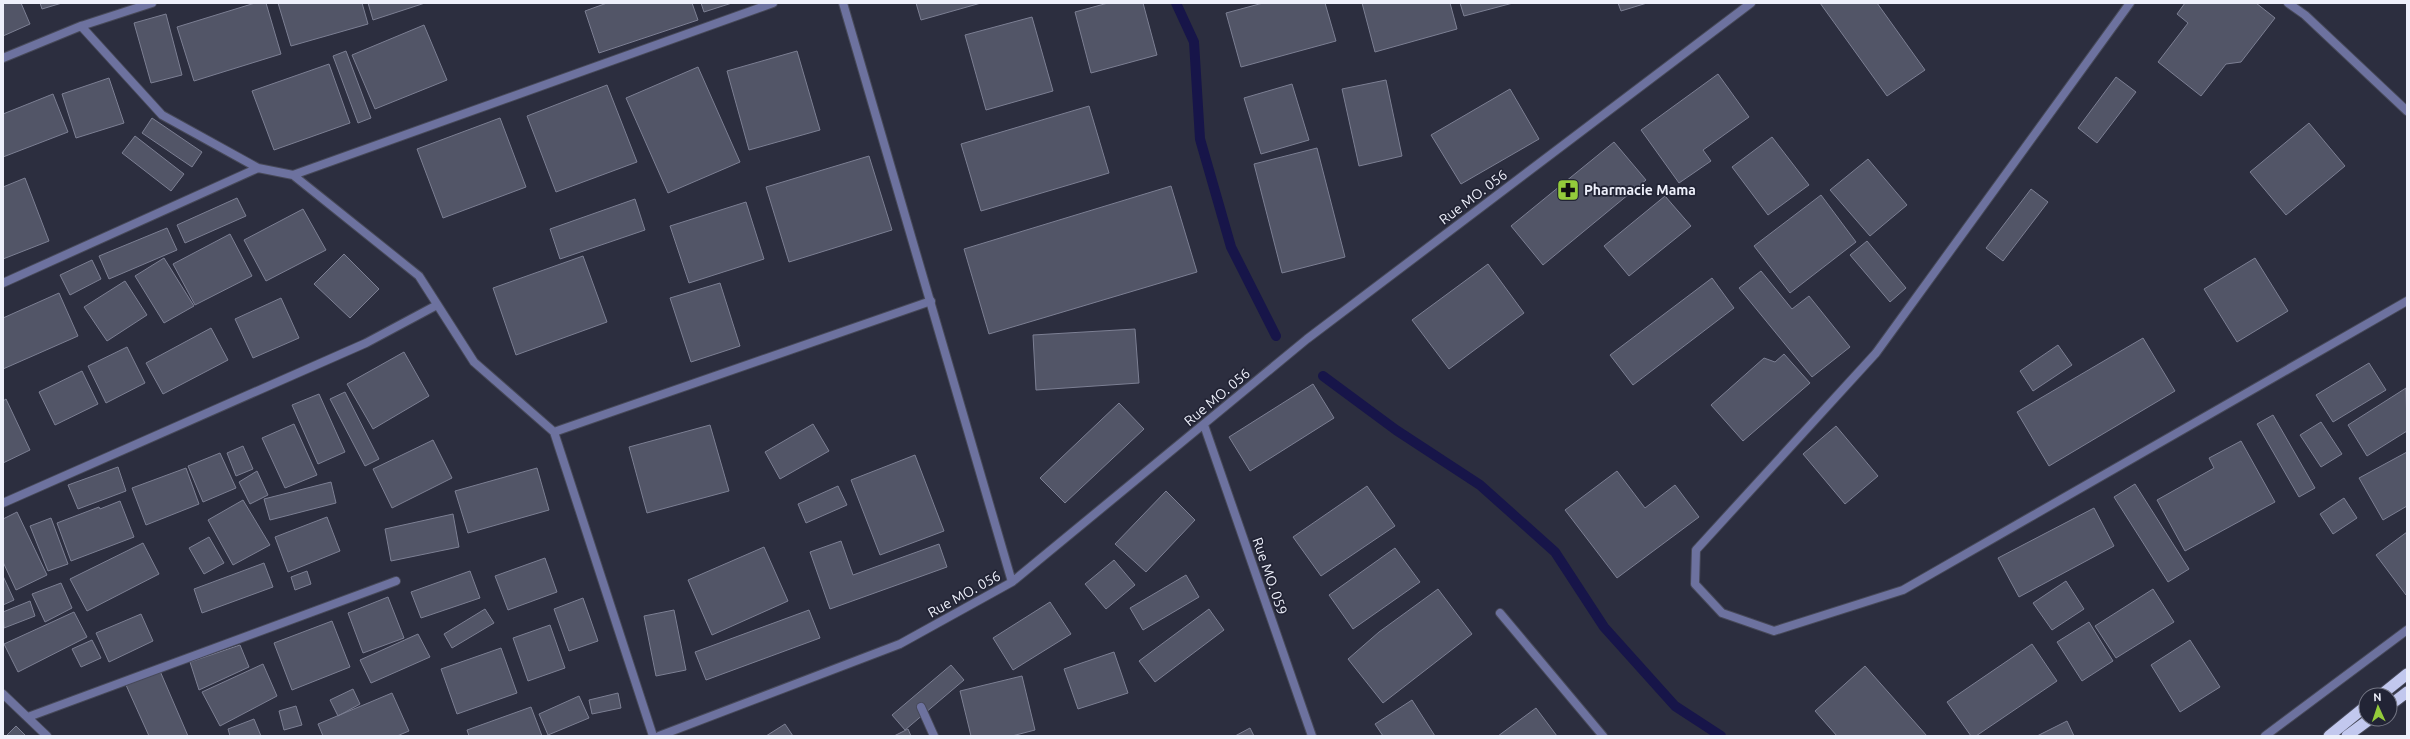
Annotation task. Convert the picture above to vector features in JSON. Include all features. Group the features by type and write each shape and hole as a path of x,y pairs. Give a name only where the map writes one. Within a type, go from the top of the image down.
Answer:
{"highway":[{"path":"2391,687 2407,674"},
{"path":"2398,699 2407,692"},
{"path":"2330,736 2358,713"},
{"path":"2347,736 2359,727"}],"street":[{"path":"3,58 81,26 152,3"},
{"path":"293,175 773,3"},
{"path":"843,3 1012,582"},
{"name":"Rue MO. 056","path":"658,736 900,644 1012,582 1307,339 1751,3"},
{"path":"2130,3 1876,353 1696,550 1695,584 1722,613 1774,630 1904,590 2407,301"},
{"path":"2288,3 2304,15 2407,111"},
{"path":"81,26 162,115 258,168 293,175 419,276 474,362 554,432 653,736"},
{"path":"3,283 258,168"},
{"path":"554,432 931,301"},
{"path":"3,503 366,343 437,304"},
{"name":"Rue MO. 059","path":"1204,425 1312,736"},
{"path":"28,718 396,581"},
{"path":"1500,613 1604,736"},
{"path":"2265,736 2407,630"},
{"path":"3,694 47,736"},
{"path":"921,707 934,736"}],"building":[{"path":"3,3 21,3 30,24 3,36"},
{"path":"40,3 62,3 42,9"},
{"path":"255,3 266,3 281,54 194,81 177,27"},
{"path":"278,3 362,3 368,24 291,46"},
{"path":"368,3 425,3 373,20"},
{"path":"607,3 692,3 698,20 599,53 585,11"},
{"path":"701,3 732,3 704,12"},
{"path":"916,3 981,3 921,20"},
{"path":"1108,3 1143,3 1157,55 1091,73 1075,12"},
{"path":"1263,3 1325,3 1336,41 1241,67 1226,13"},
{"path":"1362,3 1450,3 1457,29 1375,52"},
{"path":"1460,3 1513,3 1464,16"},
{"path":"1618,3 1647,3 1621,11"},
{"path":"1820,3 1877,3 1925,70 1887,96"},
{"path":"2185,3 2256,3 2275,18 2241,62 2226,64 2201,96 2158,62 2188,23 2177,14"},
{"path":"166,14 182,75 151,83 134,23"},
{"path":"1032,17 1053,91 986,110 965,35"},
{"path":"424,25 447,80 375,109 352,55"},
{"path":"346,51 371,118 358,123 333,56"},
{"path":"797,51 820,130 749,150 727,71"},
{"path":"329,64 350,123 274,150 252,91"},
{"path":"698,67 740,162 668,193 626,98"},
{"path":"1718,74 1749,117 1703,150 1711,161 1679,183 1641,130"},
{"path":"2116,77 2136,92 2097,143 2078,128"},
{"path":"109,78 124,123 76,138 62,94"},
{"path":"1386,80 1402,156 1359,166 1342,89"},
{"path":"1292,84 1309,140 1261,154 1244,98"},
{"path":"607,85 637,162 556,192 527,116"},
{"path":"1510,89 1539,139 1461,184 1431,135"},
{"path":"53,94 68,132 3,157 3,114"},
{"path":"1089,106 1109,173 981,211 961,144"},
{"path":"152,118 202,152 192,167 142,133"},
{"path":"500,118 526,187 443,218 417,149"},
{"path":"2309,123 2345,166 2286,215 2250,172"},
{"path":"135,136 184,174 171,191 122,153"},
{"path":"1772,137 1809,185 1768,215 1732,167"},
{"path":"1614,142 1646,180 1543,265 1511,226"},
{"path":"1317,148 1345,257 1282,273 1254,164"},
{"path":"869,156 892,230 789,262 766,187"},
{"path":"1868,159 1907,205 1870,236 1830,190"},
{"path":"25,178 49,241 3,259 3,187"},
{"path":"1171,186 1197,272 989,334 964,249"},
{"path":"2031,189 2048,202 2003,261 1986,248"},
{"path":"1821,195 1856,242 1790,293 1754,246"},
{"path":"1665,196 1691,226 1629,276 1604,246"},
{"path":"237,198 246,216 185,243 177,225"},
{"path":"635,199 645,230 560,259 550,229"},
{"path":"746,202 764,259 689,283 670,226"},
{"path":"303,209 326,250 266,281 244,240"},
{"path":"167,228 177,250 109,279 99,256"},
{"path":"230,234 252,276 195,305 173,264"},
{"path":"1867,241 1906,288 1890,302 1850,255"},
{"path":"344,254 379,289 350,318 314,284"},
{"path":"583,256 607,322 516,355 493,288"},
{"path":"164,258 194,306 164,323 135,276"},
{"path":"2255,258 2288,311 2237,342 2204,289"},
{"path":"92,260 101,279 70,295 60,275"},
{"path":"1488,264 1524,313 1449,369 1412,320"},
{"path":"1761,271 1792,309 1809,296 1850,347 1812,377 1739,288"},
{"path":"1712,278 1734,308 1633,385 1610,355"},
{"path":"125,281 147,315 107,341 84,307"},
{"path":"720,283 740,346 691,362 670,298"},
{"path":"59,293 78,336 3,369 3,318"},
{"path":"281,298 299,338 253,358 235,319"},
{"path":"211,328 228,360 163,394 146,363"},
{"path":"1135,329 1139,383 1036,390 1033,335"},
{"path":"2143,338 2175,391 2049,466 2017,412"},
{"path":"2058,345 2072,365 2033,391 2020,371"},
{"path":"127,347 145,383 106,403 88,366"},
{"path":"404,352 429,396 373,429 347,384"},
{"path":"1784,354 1810,383 1743,441 1711,405 1764,358 1775,362"},
{"path":"2369,363 2386,390 2333,422 2316,395"},
{"path":"82,371 98,404 55,425 39,392"},
{"path":"1313,384 1334,418 1250,471 1229,437"},
{"path":"2406,388 2407,431 2367,456 2348,425"},
{"path":"345,392 379,459 365,466 330,399"},
{"path":"319,394 345,452 318,464 292,405"},
{"path":"6,399 30,450 3,463 3,401"},
{"path":"1119,403 1144,429 1065,503 1040,478"},
{"path":"2273,415 2315,488 2299,497 2257,424"},
{"path":"2321,422 2342,454 2321,467 2300,435"},
{"path":"294,424 317,475 285,488 262,438"},
{"path":"813,424 829,451 780,479 765,452"},
{"path":"710,425 729,491 647,513 629,447"},
{"path":"1836,426 1878,476 1845,504 1803,454"},
{"path":"433,440 452,478 392,508 373,469"},
{"path":"2241,441 2275,502 2185,551 2157,500 2214,468 2209,458"},
{"path":"243,446 253,469 236,476 227,453"},
{"path":"2407,452 2407,506 2383,520 2359,478"},
{"path":"220,453 236,488 203,502 188,466"},
{"path":"915,455 944,531 880,555 851,480"},
{"path":"118,467 126,491 78,509 68,485"},
{"path":"186,468 199,504 146,525 132,488"},
{"path":"537,468 549,510 468,533 455,491"},
{"path":"257,471 268,495 250,504 239,482"},
{"path":"1617,471 1645,508 1675,485 1699,517 1617,578 1565,510"},
{"path":"331,482 336,503 270,520 264,499"},
{"path":"2135,484 2189,569 2168,582 2114,497"},
{"path":"838,486 847,505 806,523 798,504"},
{"path":"1367,486 1395,526 1321,576 1293,537"},
{"path":"1166,491 1195,520 1146,572 1115,544"},
{"path":"2344,498 2357,518 2333,534 2320,514"},
{"path":"243,500 270,545 233,565 208,520"},
{"path":"120,501 134,537 71,561 57,523 99,507 100,509"},
{"path":"2094,508 2114,546 2019,597 1998,558"},
{"path":"17,512 47,575 16,590 3,562 3,519"},
{"path":"453,514 459,547 391,561 385,529"},
{"path":"327,517 340,551 288,572 275,537"},
{"path":"51,518 68,564 48,571 30,526"},
{"path":"2407,532 2407,594 2406,595 2376,555"},
{"path":"209,537 224,563 204,574 189,548"},
{"path":"841,541 853,575 939,544 947,567 830,609 810,552"},
{"path":"143,543 159,574 87,611 70,579"},
{"path":"764,547 788,601 712,635 688,580"},
{"path":"1395,548 1420,582 1353,629 1329,595"},
{"path":"545,558 557,592 508,610 495,576"},
{"path":"1114,560 1135,585 1106,609 1085,584"},
{"path":"264,563 273,587 202,613 194,589"},
{"path":"307,571 311,584 295,590 291,577"},
{"path":"470,571 480,598 421,618 411,592"},
{"path":"1186,575 1199,597 1143,630 1130,608"},
{"path":"3,576 14,600 3,605"},
{"path":"2066,581 2084,609 2052,630 2033,603"},
{"path":"61,583 72,608 45,622 32,594"},
{"path":"1438,589 1472,634 1383,703 1348,659 1379,632"},
{"path":"2153,589 2174,622 2116,658 2095,626"},
{"path":"388,597 404,638 363,653 348,613"},
{"path":"583,598 598,641 569,651 554,609"},
{"path":"30,601 35,616 4,628 3,612"},
{"path":"1050,602 1071,634 1013,670 993,638"},
{"path":"485,609 494,623 452,648 444,634"},
{"path":"1209,609 1224,630 1155,682 1139,661"},
{"path":"674,610 686,670 656,676 644,616"},
{"path":"809,610 820,638 706,680 695,652"},
{"path":"74,612 87,637 18,672 4,644"},
{"path":"141,614 153,641 109,662 96,633"},
{"path":"332,621 350,667 292,690 274,643"},
{"path":"2089,622 2113,661 2082,681 2057,642"},
{"path":"550,625 565,668 528,681 513,638"},
{"path":"418,634 430,657 371,683 360,660"},
{"path":"92,640 101,658 81,667 72,649"},
{"path":"2190,640 2220,687 2180,712 2151,665"},
{"path":"2032,644 2057,681 1976,736 1971,736 1947,702"},
{"path":"240,645 249,667 199,690 190,662"},
{"path":"501,648 517,693 457,714 441,669"},
{"path":"1114,652 1128,693 1078,709 1064,669"},
{"path":"263,664 277,696 220,726 202,692"},
{"path":"951,665 964,680 905,730 892,715"},
{"path":"1865,666 1927,736 1837,736 1815,711"},
{"path":"160,671 188,736 149,736 126,685"},
{"path":"1022,676 1035,730 1012,736 971,736 960,691"},
{"path":"353,689 360,704 338,716 330,700"},
{"path":"392,693 409,731 397,736 323,736 318,724"},
{"path":"618,693 621,708 592,714 589,700"},
{"path":"579,696 589,718 548,735 539,714"},
{"path":"1412,700 1435,736 1383,736 1375,724"},
{"path":"296,706 302,725 284,730 279,711"},
{"path":"531,707 542,736 469,736 467,730"},
{"path":"1536,708 1557,736 1498,736"},
{"path":"254,719 261,736 230,736 228,729"},
{"path":"2067,721 2074,736 2037,736"},
{"path":"785,724 793,736 766,736"},
{"path":"16,726 26,736 6,736"},
{"path":"1250,728 1254,736 1235,736"},
{"path":"908,729 911,736 894,736"}],"waterway":[{"path":"1176,3 1194,42 1200,139 1231,247 1276,336"},
{"path":"1323,376 1396,430 1480,485 1555,552 1604,627 1675,706 1721,736"}],"place":[{"name":"Pharmacie Mama","path":"1568,190"}]}
